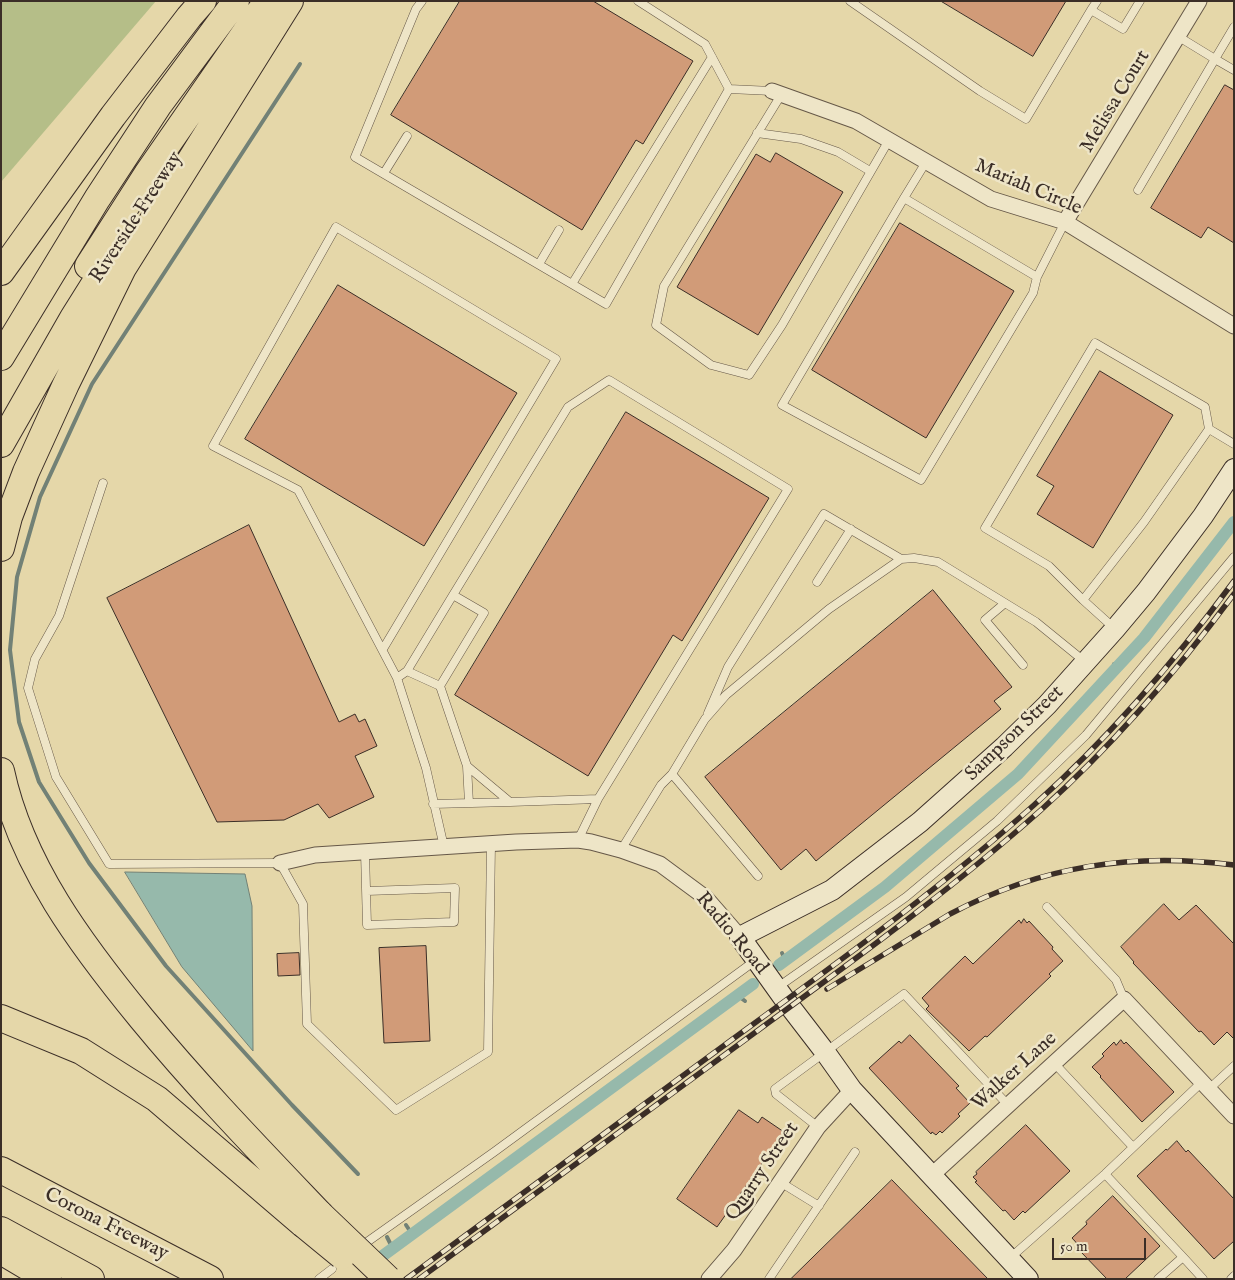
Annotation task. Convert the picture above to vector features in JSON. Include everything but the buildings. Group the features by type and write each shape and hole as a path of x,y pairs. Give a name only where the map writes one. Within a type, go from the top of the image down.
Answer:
{"highway":[{"path":"5,266 113,116 188,17 203,1"},
{"path":"1,357 96,199 158,106 236,1"},
{"path":"1,413 98,249 158,158 267,1"},
{"path":"1,548 9,517 26,472 66,384 124,268 289,1"},
{"name":"Riverside Freeway","path":"1,444 73,318 175,157 289,1"},
{"path":"1,771 18,829 50,892 80,939 183,1068 312,1219 369,1279"},
{"path":"1,1018 81,1051 157,1099 388,1279"},
{"name":"Corona Freeway","path":"1,1170 209,1278"},
{"path":"1,1187 175,1279"},
{"path":"1,1230 91,1279"},
{"path":"1,1251 48,1279"}],"street":[{"name":"Melissa Court","path":"1065,222 1179,37 1199,1"},
{"name":"Mariah Circle","path":"777,93 856,121 991,199 1065,222 1234,326"},
{"name":"Sampson Street","path":"740,937 832,890 920,822 1004,747 1086,663 1146,592 1203,516 1234,470"},
{"name":"Radio Road","path":"280,863 316,855 578,840 620,850 660,864 706,898 740,937 774,986 826,1052 852,1090 1028,1279"},
{"name":"Walker Lane","path":"932,1176 1124,998"},
{"path":"1124,998 1234,1116"},
{"name":"Quarry Street","path":"708,1279 734,1250 818,1127 852,1090"}],"lane":[{"path":"422,1 416,10 356,157 606,304 729,89"},
{"path":"638,1 705,44 729,89"},
{"path":"850,1 980,91 1026,119 1097,1"},
{"path":"1091,10 1123,30 1140,1"},
{"path":"1138,190 1234,27"},
{"path":"1179,37 1234,70"},
{"path":"572,284 712,57"},
{"path":"729,89 777,93 757,134 664,286 656,325 711,365 748,375 782,325 888,140"},
{"path":"757,134 801,139 838,152 870,171"},
{"path":"384,174 407,136"},
{"path":"926,162 782,405 921,480 1033,293 1037,277 1065,222"},
{"path":"904,198 1037,277"},
{"path":"383,649 556,359 336,227 213,446 298,490 397,678 426,768 444,847"},
{"path":"539,264 559,230"},
{"path":"1083,600 1144,522 1209,429 1205,407 1095,342 985,528 1049,566 1083,600 1115,629"},
{"path":"397,678 407,671 568,407 609,380 788,489 598,799 578,840"},
{"path":"1209,429 1234,444"},
{"path":"103,483 60,616 35,659 28,688 56,777 109,864 280,863 303,904 307,1024 396,1110 488,1052 491,844"},
{"path":"620,850 661,785 672,774 705,719 728,667 824,514 901,560"},
{"path":"817,582 850,529"},
{"path":"774,986 906,897 997,822 1086,735 1234,557"},
{"path":"705,719 726,695 829,609 901,560 914,558 938,562 1036,622 1086,663"},
{"path":"440,686 484,613 453,596"},
{"path":"1005,604 985,620 1023,665"},
{"path":"407,671 440,686 467,766 468,803"},
{"path":"467,766 510,802"},
{"path":"672,774 758,876"},
{"path":"434,804 598,799"},
{"path":"366,852 366,891 367,925 454,922 455,888 366,891"},
{"path":"1047,907 1116,980 1124,998"},
{"path":"367,1242 758,963"},
{"path":"818,1127 776,1094 775,1089 904,994 1008,1104"},
{"path":"1055,1064 1133,1147"},
{"path":"1010,1259 1133,1147 1205,1086 1234,1066"},
{"path":"769,1279 855,1152"},
{"path":"1105,1174 1203,1279"},
{"path":"780,1182 819,1206"},
{"path":"1158,1279 1183,1257"},
{"path":"319,1279 332,1269"},
{"path":"1231,1279 1234,1276"}],"green space":[{"path":"1,1 156,1 1,182"}],"shaded area":[{"path":"125,872 245,874 252,906 253,1051 182,967"}],"waterway":[{"path":"300,64 92,384 40,497 17,577 10,650 19,722 39,782 89,863 166,966 292,1105 358,1174"},
{"path":"779,965 885,887 1018,774 1144,638 1234,522"},
{"path":"1114,664 1117,667"},
{"path":"782,953 785,960"},
{"path":"381,1257 753,984"},
{"path":"741,998 745,1001"},
{"path":"406,1225 412,1234"},
{"path":"387,1237 393,1249"}],"railway":[{"path":"406,1279 853,950 927,894 999,835 1062,779 1115,726 1165,669 1234,581"},
{"path":"419,1279 863,953 1007,840 1067,786 1143,707 1234,594"},
{"path":"827,989 950,914 1018,884 1053,874 1123,862 1159,860 1234,865"}]}
